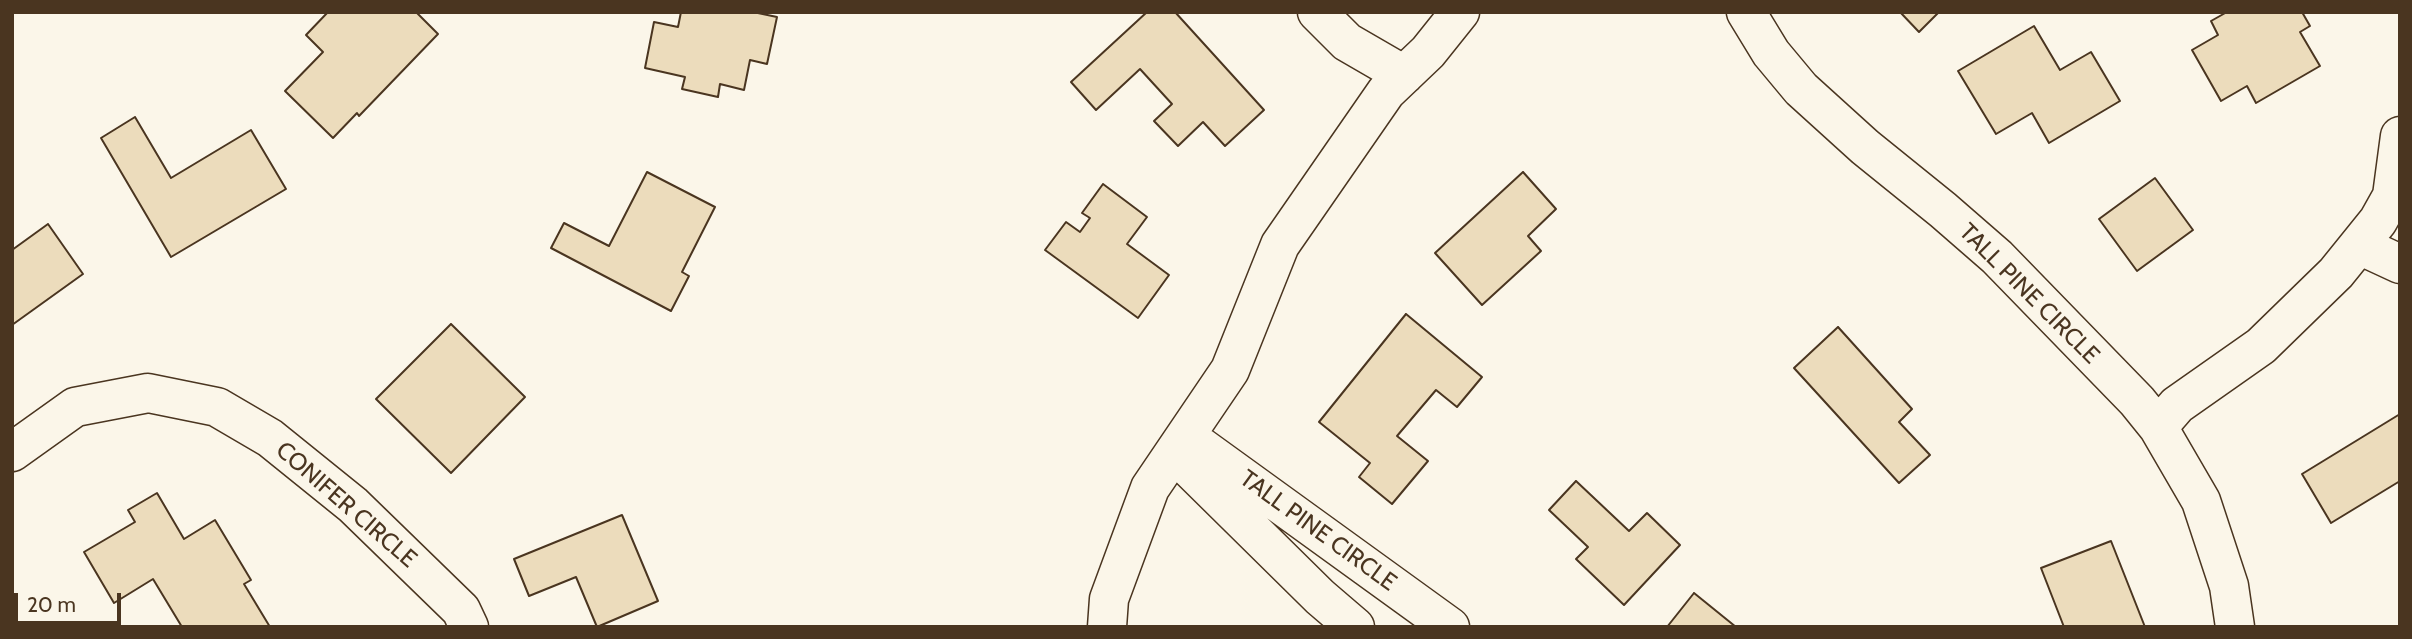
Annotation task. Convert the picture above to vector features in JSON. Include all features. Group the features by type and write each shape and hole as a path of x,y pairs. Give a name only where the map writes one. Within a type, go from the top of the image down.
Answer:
{"street":[{"path":"1317,12 1346,42 1404,75"},
{"path":"1107,627 1109,599 1150,488 1230,370 1280,245 1386,92 1428,52 1460,12"},
{"name":"TALL PINE CIRCLE","path":"1746,12 1771,53 1801,89 1865,147 1997,257 2137,401 2158,427 2201,501 2229,586 2235,627"},
{"path":"2158,427 2177,405 2261,346 2336,273 2378,221 2392,196 2400,136"},
{"path":"2359,245 2400,264"},
{"name":"CONIFER CIRCLE","path":"12,452 75,407 148,393 218,407 270,438 354,505 461,610 468,627"},
{"name":"TALL PINE CIRCLE","path":"1180,445 1320,597 1356,627"},
{"name":"TALL PINE CIRCLE","path":"1180,445 1450,627"}],"building":[{"path":"328,12 416,12 438,34 359,116 357,113 333,138 285,91 323,52 306,35"},
{"path":"681,12 753,12 777,17 767,64 750,60 744,90 720,84 718,97 682,89 685,77 645,68 654,22 678,27"},
{"path":"1147,12 1175,12 1264,110 1225,146 1203,122 1178,146 1154,121 1172,104 1140,69 1096,110 1071,82"},
{"path":"1900,12 1939,12 1919,32"},
{"path":"2227,12 2302,12 2310,26 2300,32 2320,66 2256,103 2247,86 2221,101 2192,50 2218,35 2211,21"},
{"path":"2034,26 2060,70 2091,52 2120,101 2049,143 2032,113 1996,134 1958,71"},
{"path":"135,117 171,178 251,130 286,189 171,257 101,138"},
{"path":"647,172 715,207 682,272 689,276 671,311 551,248 564,223 609,246"},
{"path":"1523,172 1556,209 1528,236 1541,251 1482,305 1435,253"},
{"path":"2155,178 2193,230 2137,271 2099,219"},
{"path":"1103,184 1147,217 1127,244 1169,275 1138,318 1045,250 1066,222 1080,232 1090,218 1082,213"},
{"path":"48,224 83,274 12,325 12,250"},
{"path":"1406,314 1482,377 1457,407 1436,390 1397,436 1428,461 1392,504 1359,477 1370,463 1319,422"},
{"path":"451,324 525,397 451,473 376,399"},
{"path":"1838,327 1912,409 1899,422 1930,455 1899,483 1794,368"},
{"path":"2400,414 2400,481 2331,523 2302,474"},
{"path":"1576,481 1629,531 1647,513 1680,545 1624,605 1576,559 1588,547 1549,510"},
{"path":"157,493 184,539 215,520 251,580 244,584 270,627 182,627 153,579 114,603 84,552 135,522 128,510"},
{"path":"622,515 658,601 597,627 576,577 529,596 514,559"},
{"path":"2111,541 2145,627 2064,627 2041,568"},
{"path":"1694,593 1736,627 1667,627"}]}
